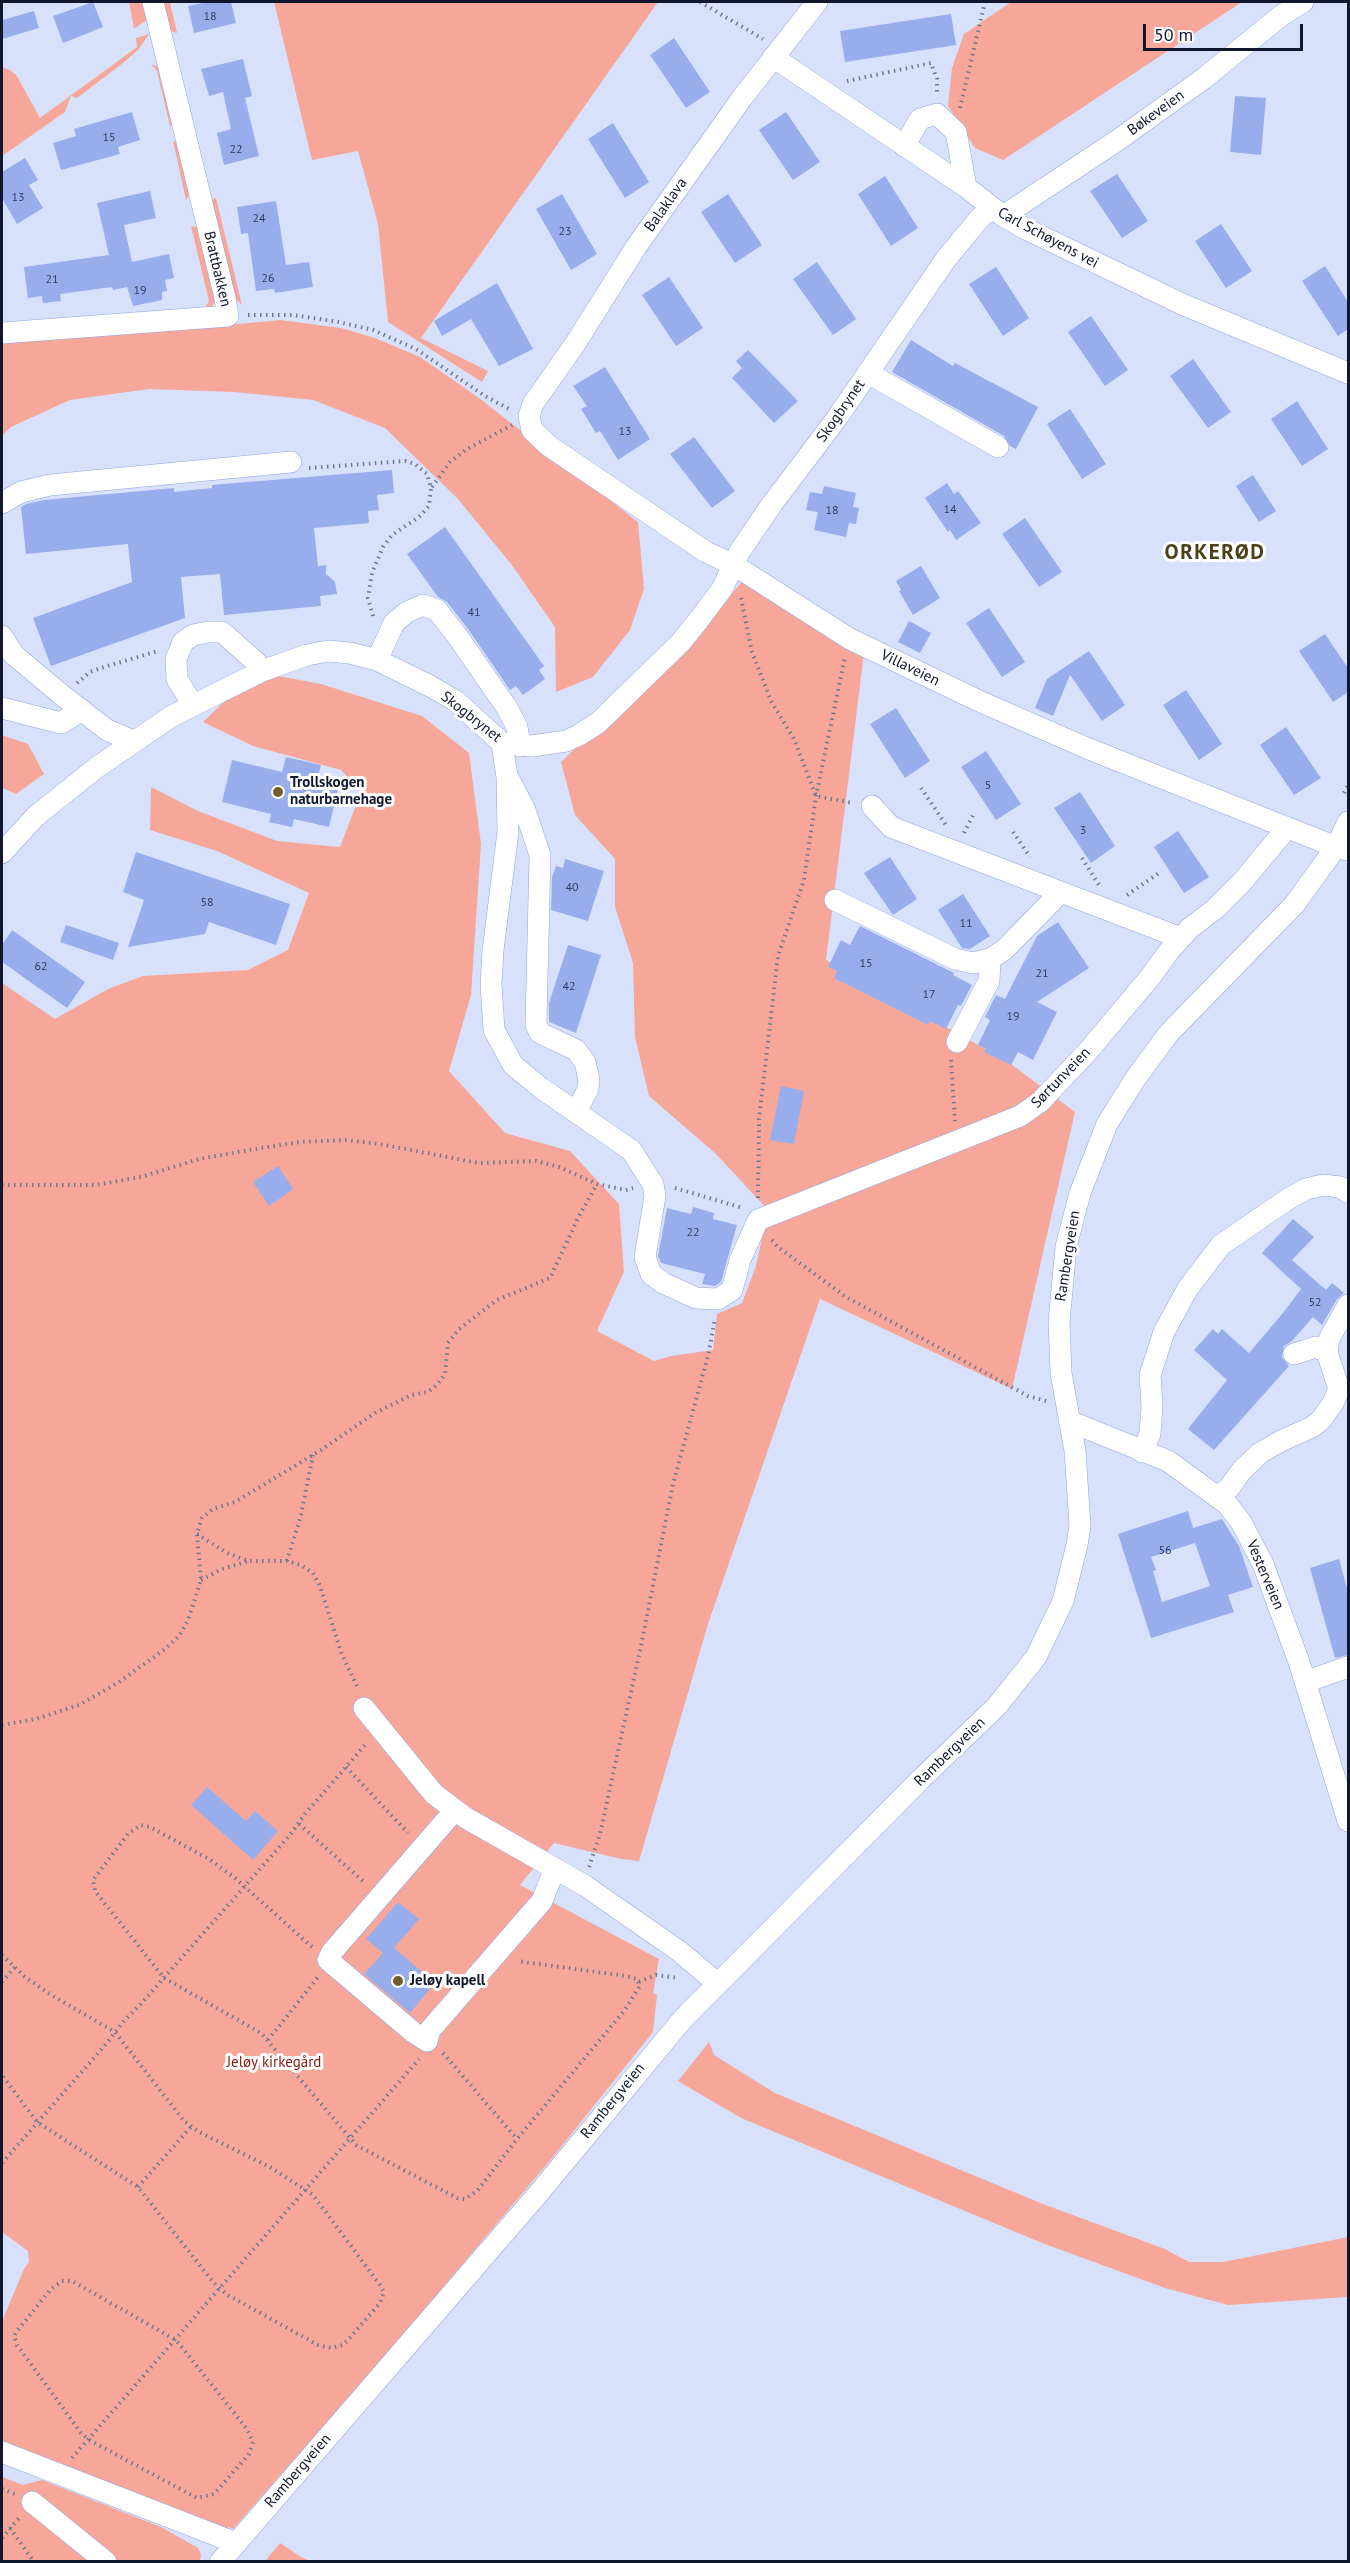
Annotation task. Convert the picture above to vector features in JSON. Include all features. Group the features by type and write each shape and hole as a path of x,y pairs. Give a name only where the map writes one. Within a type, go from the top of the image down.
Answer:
{"street":[{"name":"Brattbakken","path":"2,333 228,316 153,2"},
{"name":"Balaklava","path":"529,416 533,404 575,344 636,248 742,98 817,2"},
{"name":"Bøkeveien","path":"997,211 1118,140 1203,79 1282,15 1303,2"},
{"name":"Carl Schøyens vei","path":"773,57 997,211 1064,250 1182,304 1348,373"},
{"path":"904,146 920,119 937,114 956,132 966,188"},
{"name":"Skogbrynet","path":"2,853 36,816 133,741 193,705 262,671 307,655 328,651 379,654 456,701 511,745 566,741 598,723 680,643 722,589 752,532 824,436 946,259 979,219 997,211"},
{"name":"Skogbrynet","path":"868,373 998,447"},
{"name":"Villaveien","path":"529,416 532,430 549,446 706,552 734,565 850,639 979,701 1089,749 1342,849"},
{"path":"2,503 21,492 50,485 291,462"},
{"path":"379,654 394,623 407,612 423,605 437,610 458,636 507,708 517,727 511,745 507,777 508,832 493,950 491,984 494,1030 513,1065 631,1150 653,1184 655,1196 645,1257 651,1274 684,1294 718,1299 732,1290 743,1252 758,1220"},
{"path":"193,705 177,679 176,658 183,642 193,635 222,632 237,644 262,671"},
{"path":"2,636 13,654 63,696 107,730 133,741"},
{"path":"2,708 61,723 82,710"},
{"path":"507,777 517,791 540,855 536,1025 540,1033 576,1050 585,1062 589,1080 588,1089 576,1112"},
{"path":"872,806 891,827 962,850 1061,892 1181,938"},
{"name":"Rambergveien","path":"220,2562 538,2194 643,2065 717,1983 997,1706 1036,1657 1063,1601 1077,1545 1080,1503 1061,1373 1059,1322 1063,1272 1080,1193 1107,1124 1134,1079 1169,1033 1294,904 1342,849 1348,822"},
{"name":"Sørtunveien","path":"758,1220 1020,1116 1040,1102 1089,1050 1181,938 1242,882 1287,828"},
{"path":"836,900 955,959 974,963 990,959 1010,945 1061,892"},
{"path":"957,1042 989,981 990,959"},
{"path":"1142,1452 1149,1434 1152,1406 1150,1375 1164,1332 1188,1288 1221,1245 1306,1189 1323,1185 1348,1192"},
{"path":"1217,1497 1229,1488 1242,1470 1260,1453 1312,1427 1321,1420 1343,1390 1327,1352 1329,1339 1348,1305"},
{"path":"1294,1354 1316,1347 1327,1352"},
{"name":"Vesterveien","path":"1068,1414 1142,1452 1168,1461 1227,1504 1241,1522 1263,1564 1305,1682 1348,1821"},
{"path":"1305,1682 1348,1667"},
{"path":"364,1708 434,1794 455,1810 521,1851 584,1885 680,1951 717,1983"},
{"path":"455,1810 332,1952 328,1960 401,2024 427,2041 430,2030 542,1901 555,1868"},
{"path":"2,2452 236,2543"},
{"path":"32,2502 106,2562"}],"path":[{"path":"700,2 763,38 769,44 773,57"},
{"path":"956,132 963,88 985,2"},
{"path":"817,87 931,63 937,79 937,114"},
{"path":"228,316 293,315 373,330 416,349 485,396 516,413 529,416"},
{"path":"431,488 450,462 467,449 529,416"},
{"path":"291,462 304,468 405,461 415,464 427,474 431,488 429,506 418,517 392,535 372,573 368,598 379,654"},
{"path":"734,565 752,652 771,701 794,739 816,796"},
{"path":"758,1220 759,1119 778,956 804,880 816,796 850,639"},
{"path":"63,696 90,672 165,649"},
{"path":"1344,793 1348,785"},
{"path":"921,788 962,850"},
{"path":"816,796 872,806"},
{"path":"962,850 973,815"},
{"path":"1110,909 1159,873"},
{"path":"957,1042 951,1053 957,1140"},
{"path":"2,1185 95,1185 141,1177 199,1159 249,1149 300,1142 347,1140 479,1163 537,1161 559,1167 597,1184 626,1190 653,1184 689,1191 743,1208 758,1220 778,1246 846,1297 1028,1396 1068,1414"},
{"path":"2,1725 36,1719 79,1705 145,1665 179,1636 188,1620 201,1580 197,1534 202,1518 213,1509 235,1502 313,1455 375,1413 411,1395 428,1392 437,1385 446,1374 448,1342 459,1329 497,1300 550,1278 597,1184"},
{"path":"584,1885 600,1834 673,1484 708,1356 718,1299"},
{"path":"287,1561 301,1515 313,1455"},
{"path":"197,1534 227,1553 249,1561"},
{"path":"201,1580 222,1569 249,1561 287,1561 302,1565 313,1573 320,1586 342,1654 356,1681 364,1708"},
{"path":"2,2163 381,1728"},
{"path":"346,1767 423,1849"},
{"path":"299,1824 380,1896"},
{"path":"268,2040 324,1969 328,1960 244,1886 209,1859 150,1827 141,1825 128,1834 96,1874 93,1886 164,1978 261,2033 349,2140 448,2196 465,2199 477,2191 517,2139 624,2011 640,1986 637,1979 631,1977 520,1962 512,1960 500,1951"},
{"path":"2,1955 15,1968 55,1998 115,2032 191,2127 270,2167 307,2189 334,2221 384,2292 380,2303 343,2345 337,2348 324,2347 220,2289 138,2187 37,2122 2,2075"},
{"path":"2,1982 15,1968"},
{"path":"57,2474 349,2140 424,2052 427,2041 452,2062 517,2139"},
{"path":"138,2187 191,2127"},
{"path":"62,2281 72,2281 176,2340 252,2435 253,2442 249,2454 214,2494 198,2498 89,2440 81,2433 14,2340 17,2331 51,2289 62,2281"},
{"path":"10,2528 34,2562"}],"green space":[{"path":"129,2 143,2 147,20 134,29"},
{"path":"162,2 170,2 177,33 169,31"},
{"path":"274,2 658,2 421,338 488,371 482,382 388,322 378,224 358,151 312,160"},
{"path":"1011,2 1242,2 1003,160 975,148 948,106 952,68 964,34"},
{"path":"149,34 138,50 123,63 77,98 71,96 65,112 2,156 2,67 17,76 40,118 137,47 136,38"},
{"path":"151,64 161,68 175,124 170,126 157,71"},
{"path":"173,141 177,142 191,191 186,200"},
{"path":"216,198 242,305 232,295 210,199"},
{"path":"191,226 200,228 215,302 211,308 204,309 209,301"},
{"path":"280,320 341,328 375,338 420,357 479,398 638,522 644,589 630,630 593,677 556,692 555,627 511,564 458,499 385,428 313,400 234,392 149,389 70,400 11,427 2,436 2,342 120,335"},
{"name":"Jeløy kirkegård","path":"744,580 865,645 826,960 1007,1061 1075,1112 1012,1389 820,1299 708,1624 639,1861 554,1843 520,1885 659,1959 653,1993 657,1995 653,2032 553,2157 390,2350 233,2529 228,2527 224,2532 2,2448 2,2321 29,2262 28,2251 2,2232 2,983 55,1019 108,989 143,976 248,970 288,950 309,893 217,851 150,830 151,787 198,811 277,841 340,847 361,792 341,770 253,746 203,722 232,694 262,673 321,684 422,716 469,753 481,844 471,995 449,1071 505,1133 570,1151 619,1204 624,1272 597,1331 654,1361 713,1350 717,1314 742,1303 756,1266 768,1210 716,1154 649,1096 635,1037 633,963 615,907 615,859 575,815 561,762 678,651"},
{"path":"2,735 28,744 44,774 16,794 2,788"},
{"path":"709,2042 714,2055 775,2093 1043,2204 1165,2249 1189,2262 1223,2262 1348,2237 1348,2297 1228,2305 1165,2288 1042,2243 741,2118 678,2081"},
{"path":"2,2477 23,2485 42,2480 161,2527 198,2548 201,2554 200,2561 2,2561"},
{"path":"280,2543 301,2557 310,2561 265,2561"}],"building":[{"path":"93,2 103,27 63,43 53,16"},
{"path":"207,2 231,2 236,23 194,33 188,6"},
{"path":"34,11 39,28 2,39 2,20"},
{"path":"951,14 956,45 845,62 840,31"},
{"path":"674,38 710,92 686,108 650,55"},
{"path":"243,59 252,96 245,98 259,156 224,165 217,133 231,129 223,92 209,96 201,69"},
{"path":"1235,96 1266,98 1261,155 1230,152"},
{"path":"132,112 140,140 118,147 120,154 61,170 53,143 76,136 74,129"},
{"path":"786,112 820,162 793,180 759,130"},
{"path":"613,123 649,182 625,198 588,139"},
{"path":"25,158 38,180 29,185 43,208 17,224 2,198 2,172"},
{"path":"1117,174 1148,221 1122,238 1090,191"},
{"path":"885,176 918,228 891,246 858,194"},
{"path":"150,191 156,218 124,225 132,262 169,254 174,278 165,280 167,291 162,292 162,300 133,306 127,287 60,294 61,301 43,303 42,296 28,298 24,267 109,255 97,203"},
{"path":"562,194 597,254 571,270 536,209"},
{"path":"728,194 762,245 735,263 701,212"},
{"path":"276,201 286,265 309,262 313,287 275,293 274,289 256,291 248,233 241,234 237,207"},
{"path":"1221,224 1252,271 1226,288 1195,241"},
{"path":"817,262 856,319 833,335 793,279"},
{"path":"1325,266 1348,302 1348,329 1338,336 1302,281"},
{"path":"996,267 1029,318 1003,336 969,284"},
{"path":"669,277 703,328 676,346 642,295"},
{"path":"497,283 533,349 499,366 471,319 442,336 434,321"},
{"path":"1091,316 1128,370 1105,386 1068,332"},
{"path":"911,340 953,366 955,363 1038,407 1016,449 1010,446 1004,436 892,372"},
{"path":"748,350 798,401 774,423 732,378 742,368 736,361"},
{"path":"1193,359 1231,412 1208,428 1170,376"},
{"path":"605,367 650,439 618,460 600,431 596,433 581,409 587,406 573,386"},
{"path":"1297,401 1328,449 1302,466 1271,419"},
{"path":"1070,409 1106,464 1082,479 1047,424"},
{"path":"694,437 735,491 712,508 670,454"},
{"path":"392,470 394,493 377,495 379,510 368,511 369,523 314,528 318,566 326,565 326,574 335,582 337,594 320,596 321,606 224,615 220,574 181,577 185,618 51,666 33,618 132,582 128,544 26,554 21,507 26,504 44,500 174,488 174,492 212,488 212,485"},
{"path":"1253,475 1276,511 1259,522 1236,486"},
{"path":"947,483 954,494 958,491 981,523 956,540 925,498"},
{"path":"824,486 856,493 853,507 859,508 856,524 849,523 846,537 814,530 818,512 806,510 810,492 822,494"},
{"path":"1025,518 1062,572 1039,587 1002,534"},
{"path":"445,527 544,666 539,670 545,679 523,695 516,686 510,690 468,629 447,602 438,597 407,554"},
{"path":"921,566 940,598 913,615 896,581"},
{"path":"989,608 1025,662 1002,677 966,623"},
{"path":"909,621 931,633 920,653 898,642"},
{"path":"1325,634 1348,668 1348,692 1333,702 1299,651"},
{"path":"1089,651 1125,705 1102,721 1070,675 1053,716 1035,708 1047,679"},
{"path":"1186,690 1222,744 1199,760 1163,705"},
{"path":"896,708 930,761 905,778 870,724"},
{"path":"1286,727 1321,778 1294,795 1260,745"},
{"path":"986,751 1021,804 996,820 961,767"},
{"path":"286,757 321,765 317,781 339,785 329,827 294,819 292,827 269,822 271,814 222,802 232,760 282,772"},
{"path":"1080,792 1115,846 1091,863 1054,808"},
{"path":"1178,831 1209,877 1184,893 1154,847"},
{"path":"136,852 290,904 276,945 209,922 205,934 128,947 144,900 123,892"},
{"path":"890,857 917,899 893,915 864,873"},
{"path":"565,859 604,871 588,921 551,910 552,877 556,866 563,868"},
{"path":"963,894 990,936 970,949 962,948 938,910"},
{"path":"1058,922 1089,968 1037,1002 1057,1012 1033,1060 1018,1052 1011,1065 984,1052 986,1049 978,1045 990,1020 985,1017 996,995 1005,999 1037,936"},
{"path":"66,925 119,943 113,960 60,942"},
{"path":"860,926 954,973 953,975 972,985 961,1006 958,1005 946,1029 930,1021 928,1025 834,978 837,971 828,967 841,940 850,945"},
{"path":"12,930 85,982 67,1008 2,962 2,945"},
{"path":"568,945 601,955 576,1033 549,1022 549,1003"},
{"path":"781,1086 804,1091 794,1144 770,1140"},
{"path":"278,1166 293,1189 269,1206 253,1182"},
{"path":"693,1207 714,1213 713,1219 737,1225 721,1282 715,1286 702,1284 705,1274 661,1263 658,1256 667,1208 691,1214"},
{"path":"1293,1219 1314,1237 1292,1260 1326,1290 1332,1283 1344,1293 1337,1299 1322,1325 1313,1317 1292,1341 1284,1346 1282,1357 1289,1366 1214,1450 1188,1429 1227,1380 1194,1350 1213,1329 1218,1334 1222,1329 1249,1353 1283,1313 1301,1289 1262,1253"},
{"path":"1188,1511 1193,1528 1222,1519 1239,1546 1253,1587 1228,1595 1234,1612 1151,1638 1118,1534","holes":["1195,1543 1210,1586 1162,1602 1151,1557"]},
{"path":"1339,1559 1348,1592 1348,1655 1335,1658 1310,1568"},
{"path":"207,1787 246,1821 255,1811 278,1831 253,1860 191,1805"},
{"name":"Jeløy kapell","path":"398,1902 419,1919 394,1948 435,1983 410,2013 364,1974 383,1953 366,1939"}],"place":[{"name":"Trollskogen naturbarnehage","path":"278,792"},
{"name":"Jeløy kapell","path":"398,1981"}],"district":[{"name":"ORKERØD","path":"1215,553"}]}
